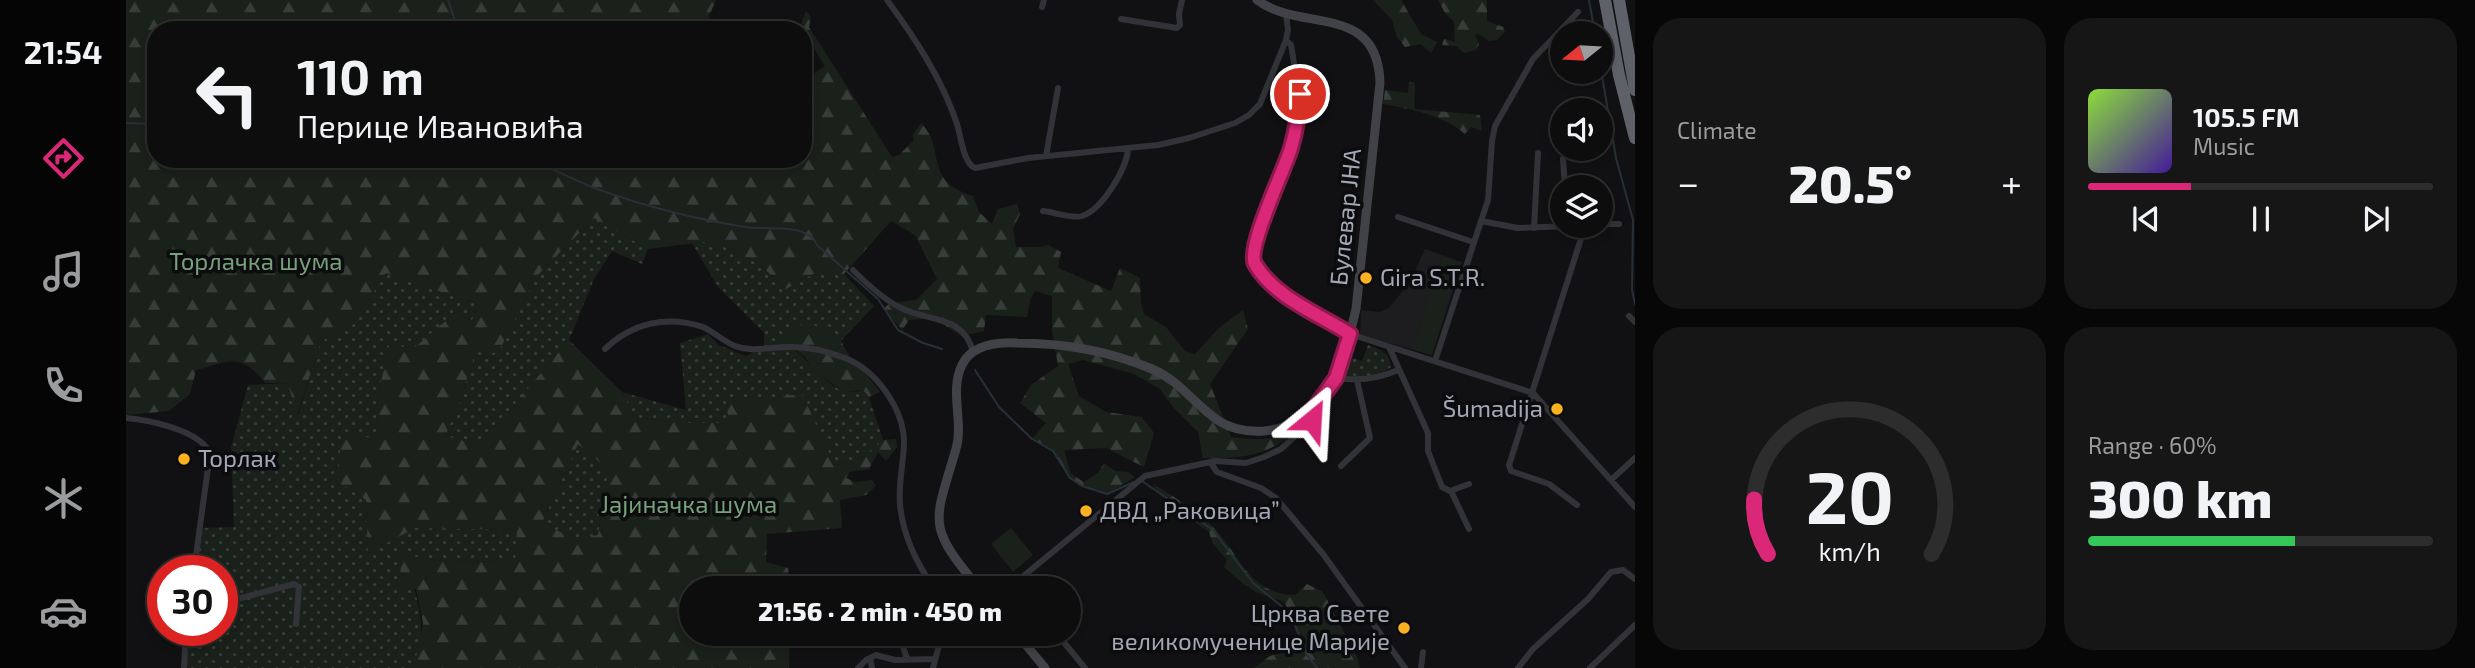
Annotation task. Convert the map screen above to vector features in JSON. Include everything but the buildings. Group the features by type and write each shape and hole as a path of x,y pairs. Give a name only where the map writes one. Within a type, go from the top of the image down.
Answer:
{"highway":[{"path":"1605,0 1619,75 1635,138"},
{"path":"1619,0 1635,90"}],"main road":[{"name":"Булевар ЈНА","path":"973,352 998,343 1038,343 1083,348 1125,360 1164,375 1182,387 1220,421 1240,430 1263,431 1287,426 1315,407 1336,378 1356,309 1379,70 1371,47 1350,28 1329,21 1286,14 1256,0"},
{"path":"970,576 945,545 938,514 958,440 959,372 973,352"},
{"path":"1027,646 1045,668"}],"street":[{"path":"887,0 921,50 946,96 958,125 969,165 975,168 1046,156 1158,145 1189,138 1249,115 1260,104 1286,40 1286,14"},
{"path":"1121,19 1177,29 1180,25 1178,14 1182,0"},
{"path":"1435,361 1489,194 1495,126 1533,59 1578,12"},
{"path":"1286,40 1291,45 1300,100 1291,147 1266,210 1253,259 1270,283 1350,334 1533,393 1635,507"},
{"path":"1046,156 1058,88"},
{"path":"1043,211 1080,217 1086,214 1096,206 1117,179 1127,159 1128,148"},
{"path":"1534,228 1538,153"},
{"path":"1398,217 1473,242"},
{"path":"1481,221 1506,227 1550,227"},
{"path":"1613,224 1619,224"},
{"path":"1577,505 1549,484 1510,469 1581,238"},
{"path":"853,270 867,284 901,308 953,325 964,332 970,340 973,352"},
{"path":"1629,316 1635,322"},
{"path":"605,349 618,337 669,320 704,328 746,349 800,347 845,358 857,364 883,389 900,418 904,439 900,480 901,512 912,548 927,576"},
{"path":"1389,346 1428,433 1427,446 1442,487 1451,491 1469,484"},
{"path":"1336,378 1375,378 1398,370"},
{"path":"1341,466 1370,438 1357,380"},
{"path":"1023,576 1143,477 1210,462 1246,463 1273,453 1312,420 1316,413 1315,407"},
{"path":"126,418 162,424 199,439 207,448 208,468 196,555"},
{"path":"1611,480 1635,458"},
{"path":"1210,462 1217,472 1261,488 1276,498 1323,554 1405,668"},
{"path":"1451,491 1469,529"},
{"path":"1518,668 1533,649 1588,599 1611,572 1623,570 1635,579"},
{"path":"238,599 294,584 299,587 300,593 296,624"},
{"path":"1590,668 1635,625"},
{"path":"184,668 185,646"},
{"path":"903,646 907,659"},
{"path":"933,668 938,646"},
{"path":"1068,646 1085,668"},
{"path":"1421,668 1423,652"},
{"path":"858,668 876,655 895,660 934,659"},
{"path":"870,658 872,668"}],"shaded area":[{"path":"1425,249 1462,262 1432,355 1360,335 1361,310 1379,312 1389,308 1410,282"}],"green space":[{"name":"Торлачка шума","path":"126,0 716,0 709,16 710,21 147,21 147,168 812,168 812,75 825,66 812,46 812,32 892,157 899,155 914,140 912,136 921,123 929,133 941,173 947,182 957,190 973,196 979,212 992,224 998,209 1017,204 1020,214 1013,229 1016,247 1048,245 1061,252 1058,268 1111,291 1120,268 1140,278 1144,314 1166,327 1185,351 1195,354 1219,328 1243,310 1248,329 1210,384 1231,437 1267,439 1301,427 1290,437 1255,454 1231,458 1203,458 1198,432 1173,407 1160,389 1134,374 1083,360 1068,364 1079,396 1106,412 1142,417 1154,433 1144,467 1106,448 1064,450 1071,474 1084,482 1098,473 1104,463 1115,471 1128,472 1135,477 1107,494 1082,486 1070,478 1053,451 1032,439 1046,423 1020,403 1031,385 1058,366 1052,330 1052,296 1035,291 1030,300 1027,317 986,315 984,331 961,336 934,318 909,320 902,330 883,309 890,303 916,300 937,279 915,235 891,221 844,274 813,274 786,289 758,263 712,241 648,249 594,218 537,276 498,353 475,352 462,397 445,436 480,445 569,340 622,392 634,417 678,423 729,423 726,402 802,394 835,465 867,456 883,440 896,439 897,447 886,461 878,452 869,469 850,472 846,478 855,482 872,480 876,486 866,495 840,500 842,528 767,534 766,562 788,568 789,576 679,576 679,646 790,646 789,668 414,668 423,623 416,589 400,587 401,555 445,561 515,562 517,530 415,528 368,553 366,500 338,482 341,435 378,438 377,400 389,345 414,348 456,312 472,321 477,304 386,273 350,329 321,341 297,416 288,383 265,383 257,373 242,363 226,362 196,370 190,394 169,411 126,415","holes":["578,444 609,470 598,535 574,539 542,523"]},
{"path":"1373,0 1401,0 1421,34 1437,42 1431,53 1421,44 1405,47 1397,37 1392,20"},
{"path":"1438,0 1487,0 1487,21 1503,27 1505,32 1497,40 1489,41 1479,34 1475,35 1479,44 1476,50 1464,53 1456,46 1442,45 1444,39 1455,42 1454,22"},
{"name":"Торлачка шума","path":"806,11 811,17 810,21 802,21"},
{"path":"1409,82 1414,82 1415,85 1415,109 1480,115 1482,131 1471,127 1465,134 1437,117 1383,104 1385,90 1408,93"},
{"path":"594,218 648,249 642,264 612,251 594,279 569,340 480,446 444,436 462,397 475,352 513,322 537,276"},
{"path":"712,241 758,263 786,289 813,274 844,274 874,306 841,341 826,329 793,349 833,385 852,392 863,390 869,397 883,440 867,456 835,465 726,402 730,423 678,423 634,417 622,392 686,410 680,343 708,334 719,345 746,356 764,347 764,333 718,287 692,243"},
{"path":"1442,257 1460,262 1432,355 1414,350"},
{"path":"386,272 477,304 472,321 456,312 414,348 389,346 377,400 378,438 366,500 368,553 415,527 517,530 516,562 445,561 401,555 420,610 421,638 414,668 184,668 185,646 238,646 238,555 196,555 199,528 234,527 231,448 248,385 288,383 298,415 321,341 350,328"},
{"path":"805,323 826,329 841,341 854,364 880,392 869,397 863,390 844,392 815,372 806,358 787,343 784,332"},
{"path":"1368,345 1386,355 1391,367 1374,375 1342,376 1350,357 1362,361"},
{"path":"578,443 609,470 598,535 574,540 542,523"},
{"path":"1153,484 1207,521 1244,568 1265,587 1279,593 1295,595 1307,584 1323,592 1357,657 1360,668 1254,668 1270,656 1302,647 1295,622 1284,602 1256,592 1224,567 1227,560 1213,544 1209,532 1189,518 1182,508 1160,495"},
{"path":"1011,528 1033,555 1013,572 991,544"}],"waterway":[{"path":"448,0 455,21"},
{"path":"1589,0 1593,21"},
{"path":"1603,84 1616,158 1633,220 1632,290 1635,304"},
{"path":"126,123 147,124"},
{"path":"549,168 600,190 672,212 745,227 805,233 878,299 898,330 942,349"},
{"path":"975,370 999,407 1032,439 1053,451 1070,478 1082,486 1107,494 1134,482"},
{"path":"1142,481 1213,530 1253,583 1290,613 1307,655 1317,668"}],"place":[{"name":"Gira S.T.R.","path":"1366,278"},
{"name":"Šumadija","path":"1557,409"},
{"name":"Торлак","path":"184,459"},
{"name":"ДВД „Раковица”","path":"1086,511"},
{"name":"Црква Свете великомученице Марије","path":"1404,628"}],"route":[{"path":"1300,94 1291,147 1266,210 1252,256 1270,283 1350,334 1336,378 1315,407 1316,413 1312,420"}],"park label":[{"name":"Јајиначка шума","path":"689,505"}]}
